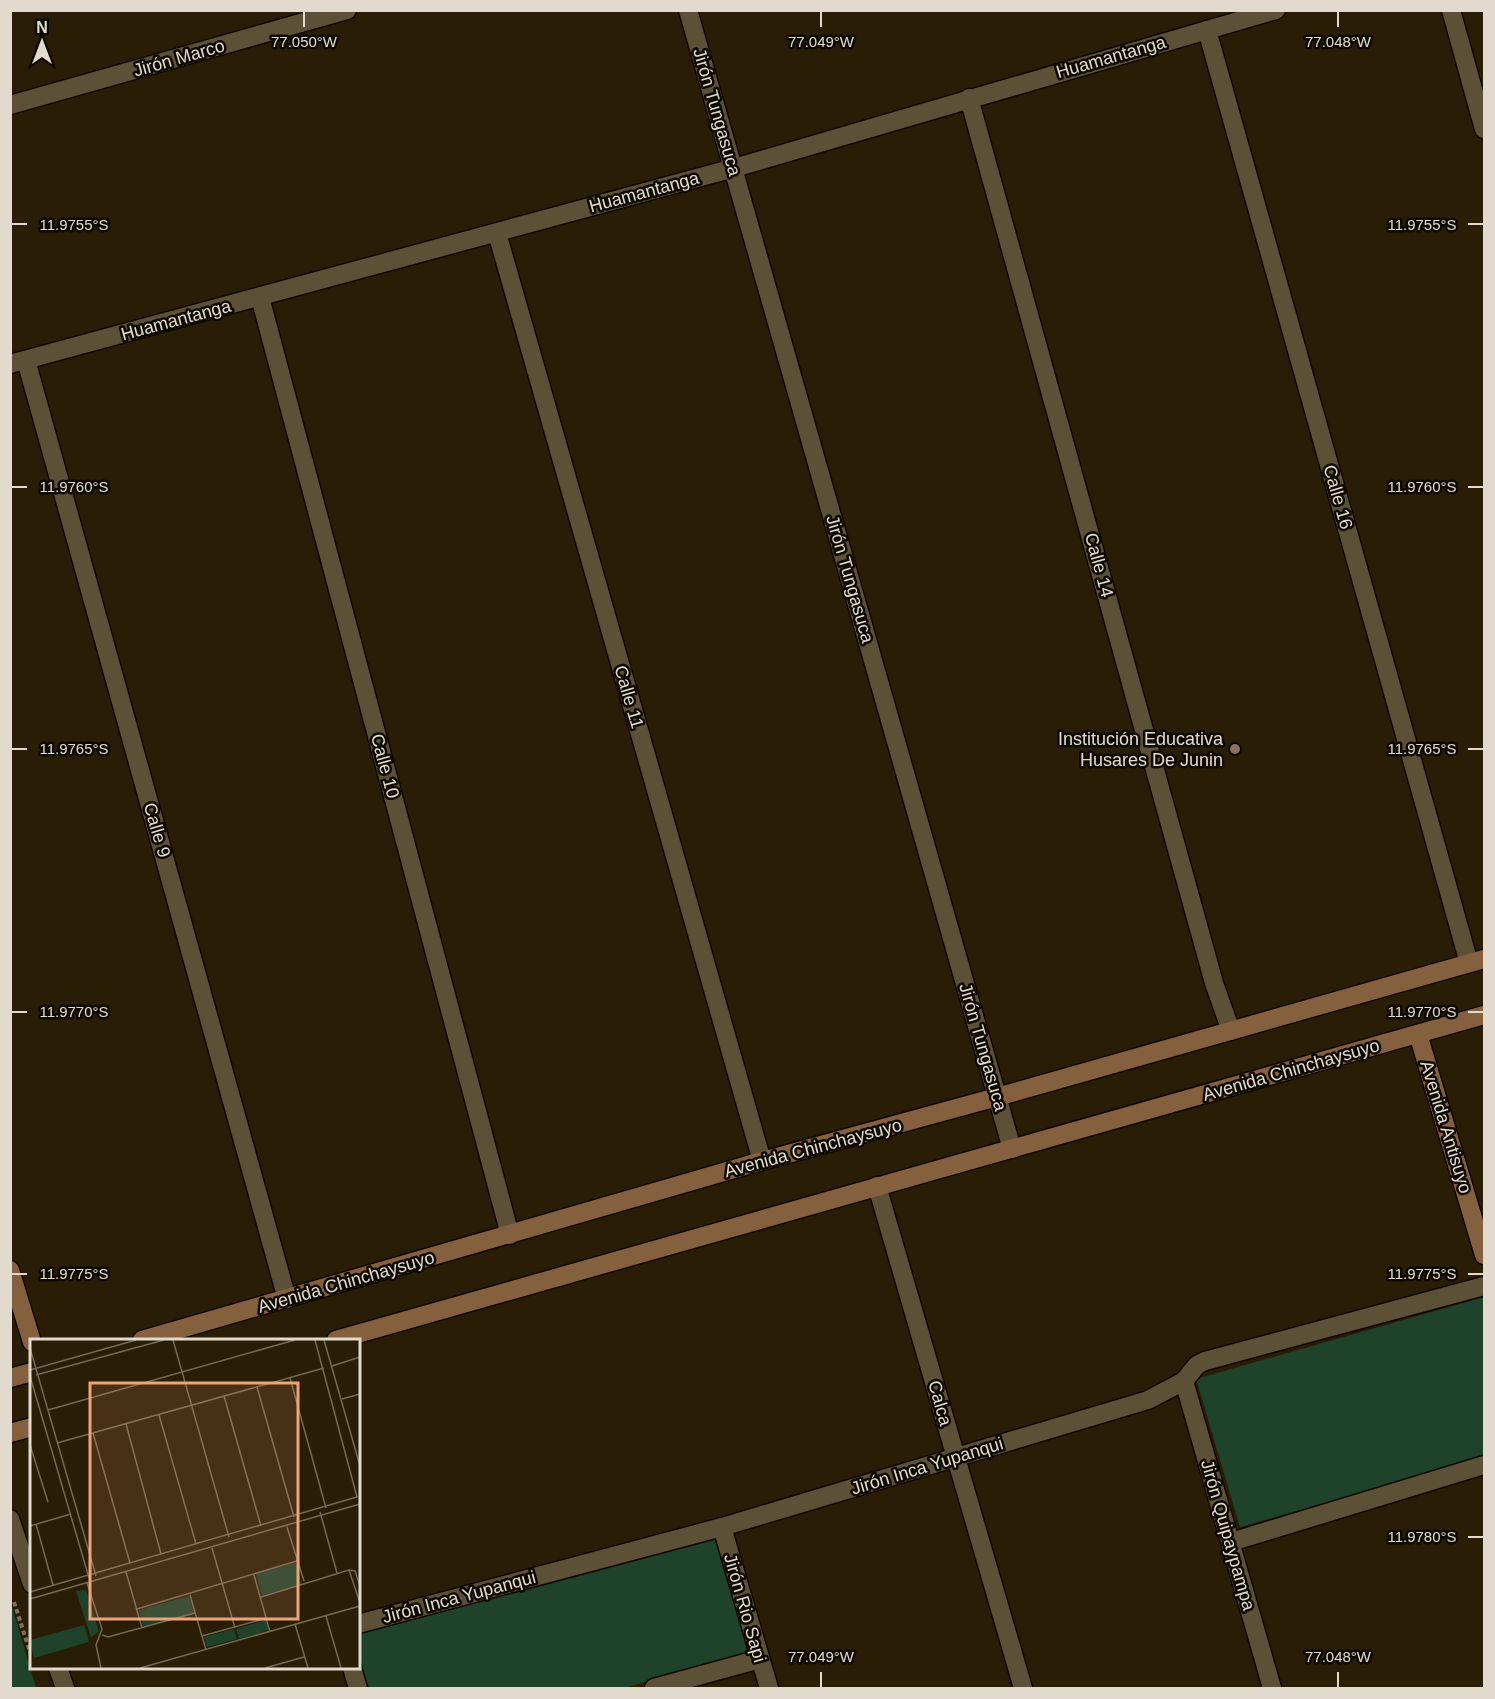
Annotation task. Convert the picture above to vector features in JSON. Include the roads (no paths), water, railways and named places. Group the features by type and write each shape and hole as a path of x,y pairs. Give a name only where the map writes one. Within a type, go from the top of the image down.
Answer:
{"main road":[{"name":"Avenida Chinchaysuyo","path":"149,1339 762,1161 1477,961"},
{"name":"Avenida Chinchaysuyo","path":"343,1339 1485,1015"},
{"name":"Avenida Antisuyo","path":"1418,1034 1485,1256"},
{"path":"10,1270 31,1339"},
{"path":"10,1378 30,1373"},
{"path":"10,1432 30,1427"}],"street":[{"name":"Jirón Marco","path":"10,105 346,10"},
{"name":"Jirón Tungasuca","path":"688,10 1012,1149"},
{"name":"Huamantanga","path":"18,362 734,168 1276,10"},
{"path":"1451,10 1485,129"},
{"name":"Calle 16","path":"1207,30 1477,961"},
{"name":"Calle 14","path":"969,98 1208,960 1231,1030"},
{"name":"Calle 11","path":"496,233 762,1161"},
{"name":"Calle 10","path":"260,297 510,1235"},
{"name":"Calle 9","path":"18,362 287,1299"},
{"name":"Calca","path":"877,1186 1023,1689"},
{"name":"Jirón Inca Yupanqui","path":"360,1623 722,1527 1148,1400 1184,1381 1197,1365 1205,1361 1485,1286"},
{"name":"Jirón Quipaypampa","path":"1184,1381 1272,1689"},
{"path":"1231,1542 1485,1465"},
{"path":"10,1519 30,1578"},
{"name":"Jirón Rio Sapi","path":"722,1527 769,1689"},
{"path":"654,1689 760,1659"},
{"path":"58,1669 65,1689"},
{"path":"352,1669 358,1689"}],"place":[{"name":"Institución Educativa Husares De Junin","path":"1235,749"}]}
